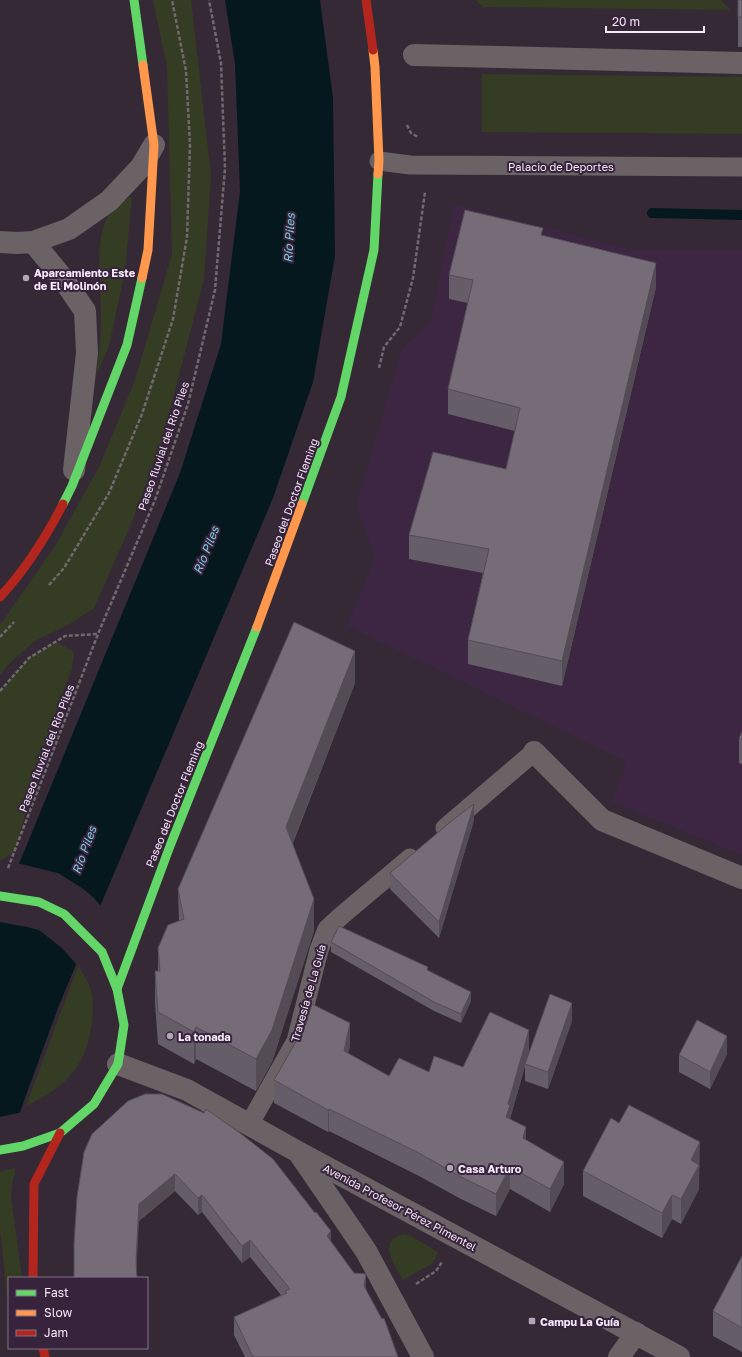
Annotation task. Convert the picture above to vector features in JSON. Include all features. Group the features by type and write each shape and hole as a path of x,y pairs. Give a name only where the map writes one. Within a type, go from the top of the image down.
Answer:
{"main road":[{"path":"0,598 15,580 52,526 72,486 127,345 148,250 154,145 134,0"},
{"name":"Paseo del Doctor Fleming","path":"117,989 170,846 261,618 341,397 374,250 379,162 375,67 366,0"},
{"path":"0,896 38,902 64,914 102,952 117,989 124,1025 118,1064 94,1104 60,1133 23,1146 0,1150"},
{"path":"33,1277 34,1184 60,1133"}],"street":[{"path":"414,55 742,63"},
{"path":"0,242 33,242 69,229 108,201 141,167 154,145"},
{"path":"33,242 61,276 85,311 87,353 72,486"},
{"path":"534,752 602,820 742,878"},
{"name":"Avenida Profesor Pérez Pimentel","path":"118,1064 187,1090 300,1153 679,1357"},
{"path":"300,1153 366,1251 423,1357"},
{"path":"619,1357 636,1333"}],"lane":[{"name":"Palacio de Deportes","path":"379,162 410,165 742,167"},
{"name":"Travesía de La Guía","path":"249,1125 296,1041 320,950 328,929 341,916 534,752"}],"path":[{"name":"Paseo fluvial del Rio Piles","path":"14,852 98,634 155,500 188,404 215,290 225,168 221,63 209,0"},
{"path":"0,691 29,658 65,636 98,634"},
{"path":"391,1298 436,1271 458,1237"}],"shaded area":[{"path":"454,204 632,250 742,250 742,855 611,802 627,762 347,626 375,556 356,505 402,349 431,322"}],"green space":[{"path":"153,0 191,0 211,175 204,279 162,441 132,522 94,608 70,624 35,641 11,662 0,675 0,625 55,546 99,467 135,380 172,254 167,67"},
{"path":"475,0 721,0 730,10 483,7"},
{"path":"482,74 742,77 742,134 482,132"},
{"path":"132,196 125,271 109,346 96,376 101,331 99,262 101,235 110,212"},
{"path":"56,642 74,652 72,669 57,708 14,852 0,861 0,691 29,658"},
{"path":"78,966 85,976 93,999 92,1025 85,1053 72,1073 61,1085 26,1106"},
{"path":"16,1168 11,1196 22,1277 8,1277 8,1304 0,1230 0,1171"},
{"path":"403,1234 411,1236 438,1252 433,1263 403,1280 392,1261 389,1248 390,1242"}],"water":[{"name":"Río Piles","path":"225,0 320,0 333,98 335,256 313,382 273,498 58,1008 0,1170 0,910 180,473 221,344 240,191 235,64"}],"pier":[{"path":"17,863 58,873 92,896 102,907 78,966 62,948 39,930 0,922 0,905"},
{"path":"22,1112 2,1170 0,1172 0,1117"}],"building":[{"path":"738,0 742,0 742,17 738,17"},
{"path":"465,210 543,228 541,235 656,263 562,661 468,640 489,549 409,535 433,452 506,469 520,408 448,389 473,280 449,275"},
{"path":"294,622 355,651 286,827 314,899 272,1030 256,1059 196,1027 194,1032 158,1012 155,971 160,971 158,948 168,925 184,919 178,889"},
{"path":"742,732 742,740 739,738"},
{"path":"474,804 439,922 390,873"},
{"path":"339,926 428,967 427,970 471,992 461,1014 434,1002 331,942"},
{"path":"550,994 572,1003 548,1072 525,1064"},
{"path":"312,1004 350,1023 344,1051 389,1076 399,1058 429,1072 434,1056 463,1067 490,1012 529,1030 508,1104 510,1105 506,1117 526,1127 523,1138 564,1162 550,1189 510,1167 496,1194 461,1177 419,1153 329,1109 328,1110 274,1080 306,1024"},
{"path":"697,1020 727,1036 710,1072 679,1055"},
{"path":"145,1094 162,1094 204,1113 206,1109 273,1159 331,1231 327,1236 354,1273 366,1274 364,1286 382,1319 384,1318 398,1357 253,1357 234,1317 287,1293 285,1291 290,1289 250,1240 242,1246 202,1195 198,1198 175,1174 139,1204 136,1261 137,1277 74,1277 74,1243 77,1197 84,1152 92,1134 128,1101"},
{"path":"629,1105 700,1142 691,1160 699,1165 681,1199 672,1195 662,1213 583,1171 611,1118 619,1123"},
{"path":"742,1256 742,1328 713,1311"}],"waterway":[{"path":"652,213 742,215"}],"traffic: fast":[{"path":"134,0 143,65"},
{"path":"302,504 341,397 374,250 378,174"},
{"path":"63,504 72,486 127,345 142,278"},
{"path":"117,989 170,846 257,627"},
{"path":"0,896 39,902 64,914 102,952 117,989 124,1025 118,1064 94,1104 60,1133 23,1146 0,1150"}],"traffic: slow":[{"path":"373,50 379,161 378,174"},
{"path":"142,278 148,250 154,145 143,65"},
{"path":"257,627 302,504"}],"traffic: jam":[{"path":"366,0 373,50"},
{"path":"0,597 18,576 34,553 50,529 63,504"},
{"path":"33,1277 34,1184 60,1133"},
{"path":"43,1349 45,1357"}],"place":[{"name":"Aparcamiento Este de El Molinón","path":"26,278"},
{"name":"La tonada","path":"170,1036"},
{"name":"Casa Arturo","path":"450,1168"},
{"name":"Campu La Guía","path":"532,1321"}]}
